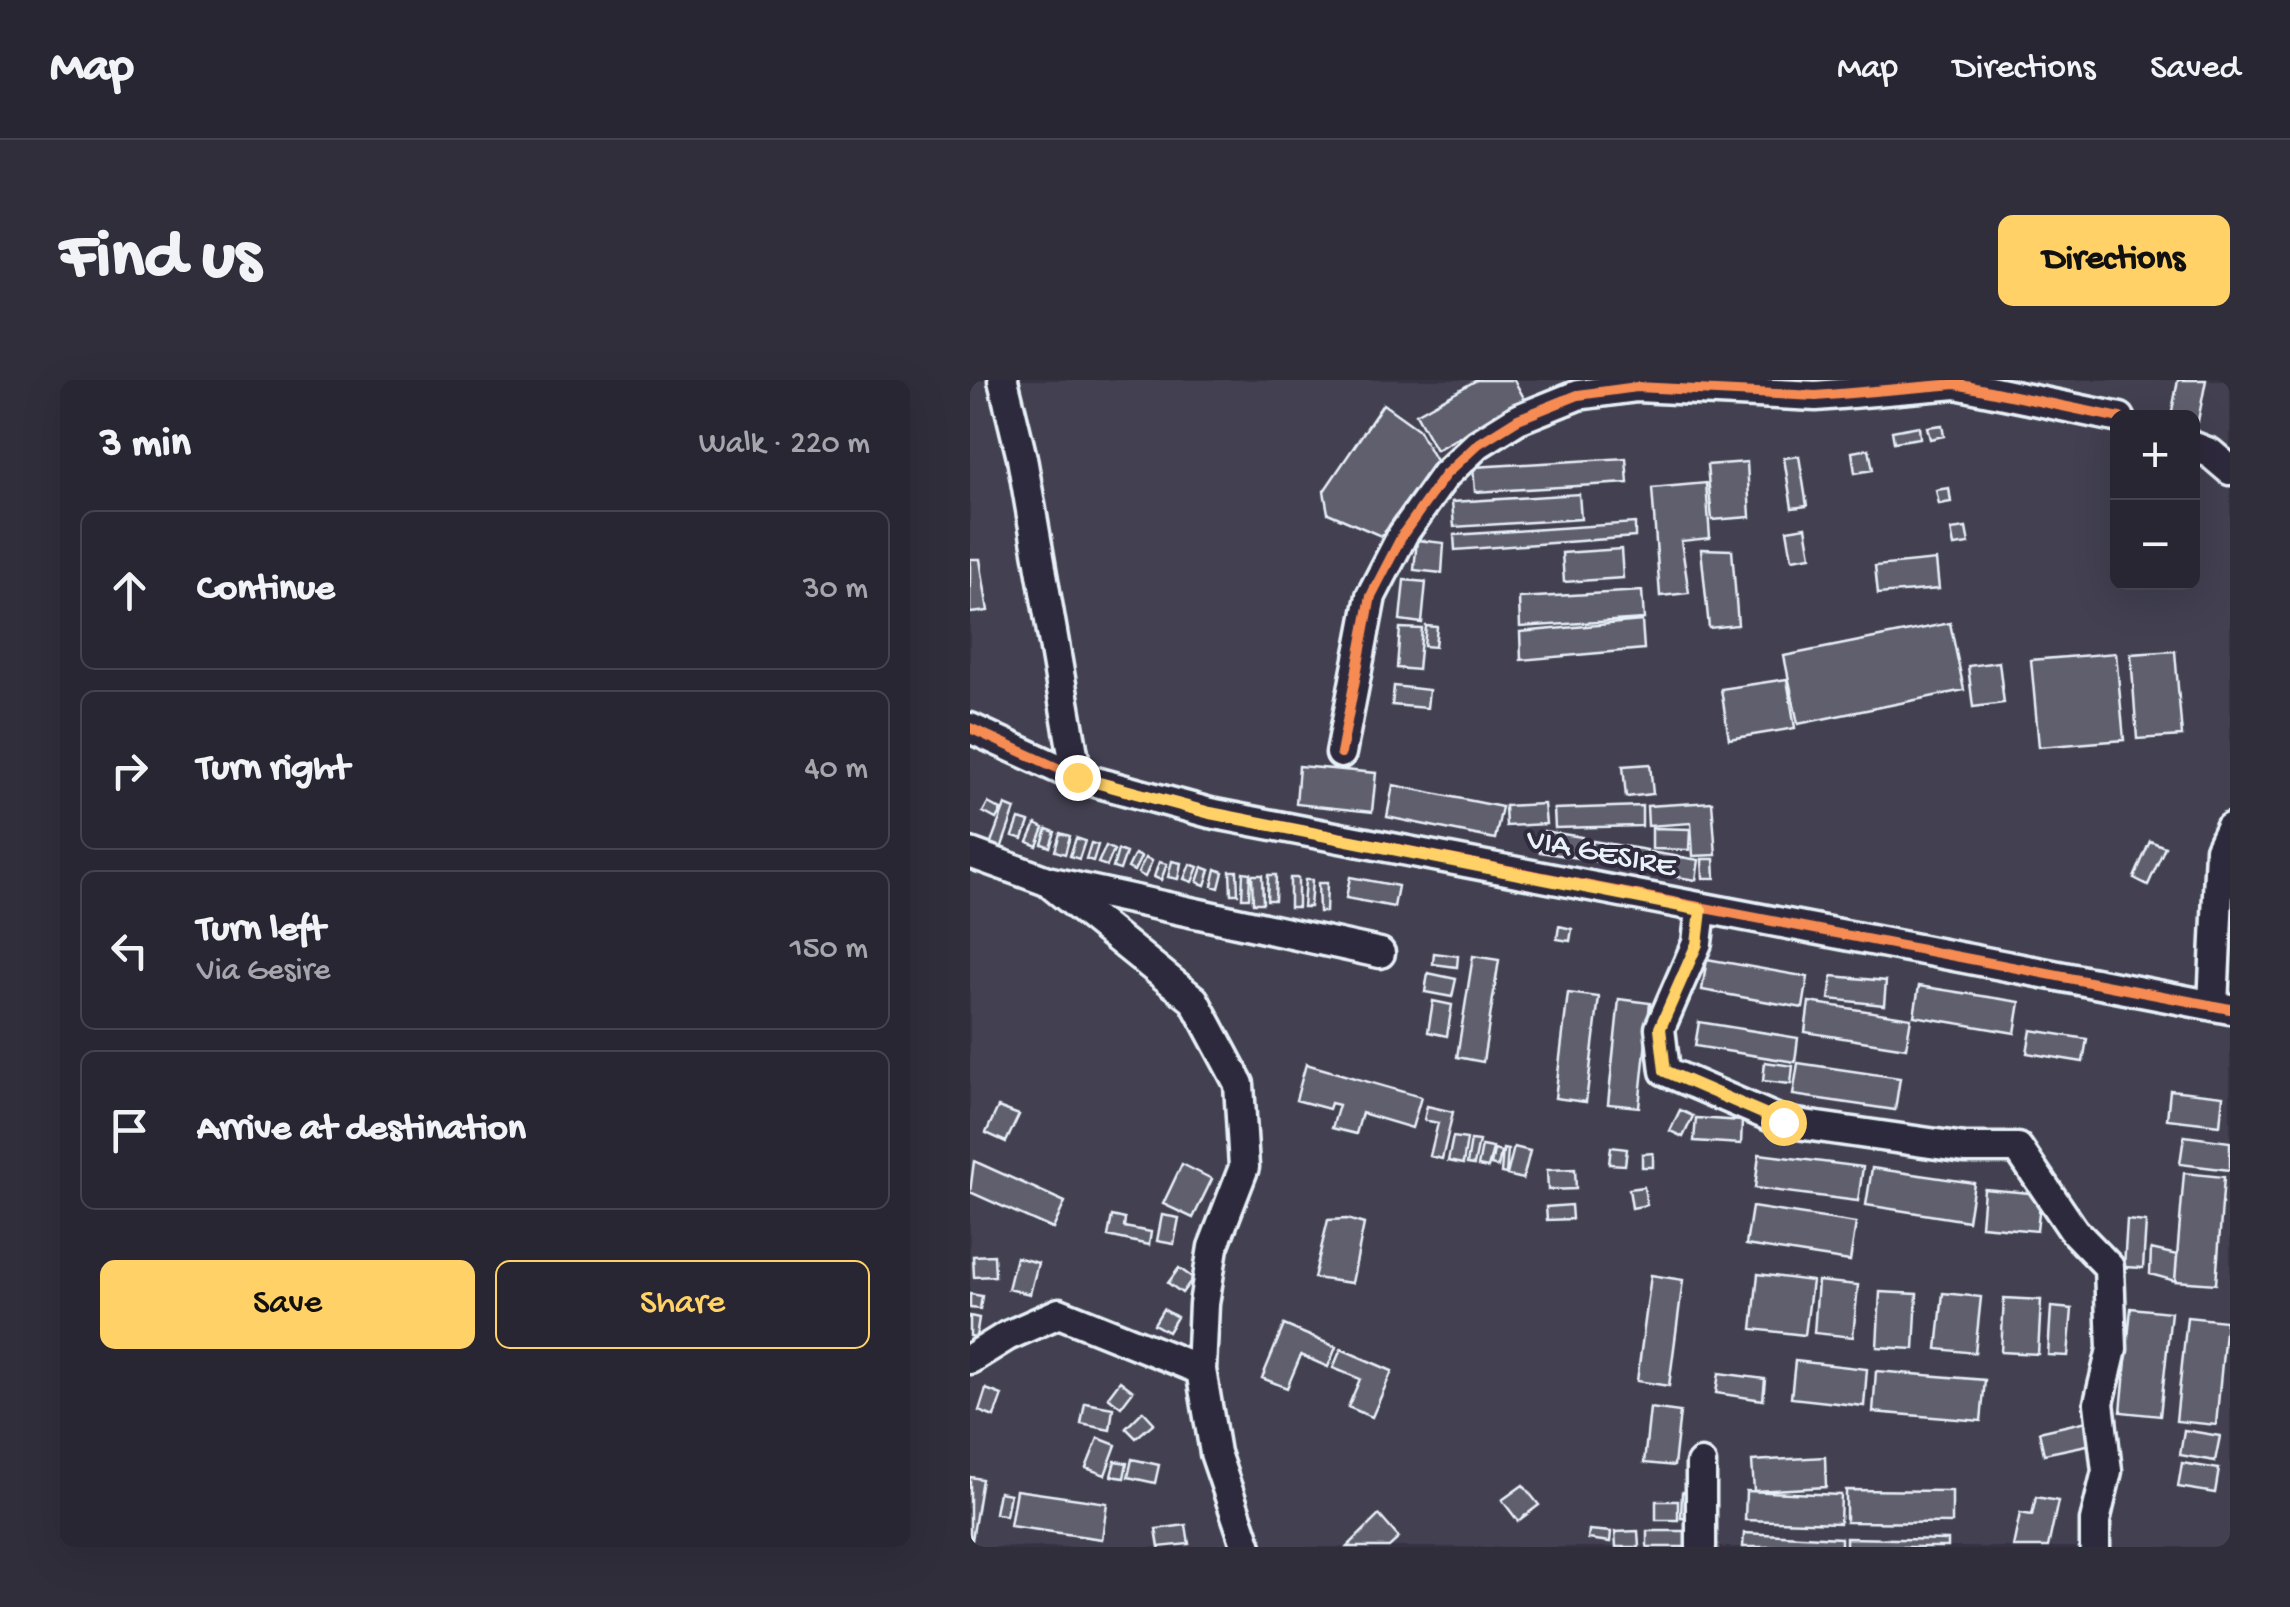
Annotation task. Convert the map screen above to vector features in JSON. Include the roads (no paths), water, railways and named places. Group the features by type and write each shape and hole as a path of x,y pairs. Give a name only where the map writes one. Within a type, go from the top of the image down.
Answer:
{"street":[{"path":"1003,380 1022,458 1077,777"},
{"path":"1341,753 1371,596 1404,534 1444,474 1478,444 1518,419 1578,395 1637,388 1816,396 1956,384 2110,416"},
{"path":"2200,449 2230,470"},
{"name":"VIA GESIRE","path":"970,728 1077,777 1210,813 2221,1008"},
{"path":"2221,1008 2220,849 2230,828"},
{"path":"970,853 1047,881 1380,953"},
{"path":"1047,881 1194,1000 1239,1084 1244,1167 1213,1247 1204,1304 1201,1370 1214,1453 1247,1547"},
{"path":"1701,910 1697,944 1660,1028 1665,1071 1783,1122 1965,1148 2018,1148 2074,1230 2109,1267 2112,1350 2098,1402 2107,1471 2096,1521 2096,1547"},
{"path":"970,1359 1006,1336 1060,1313 1201,1370"},
{"path":"1701,1464 1701,1547"}]}
